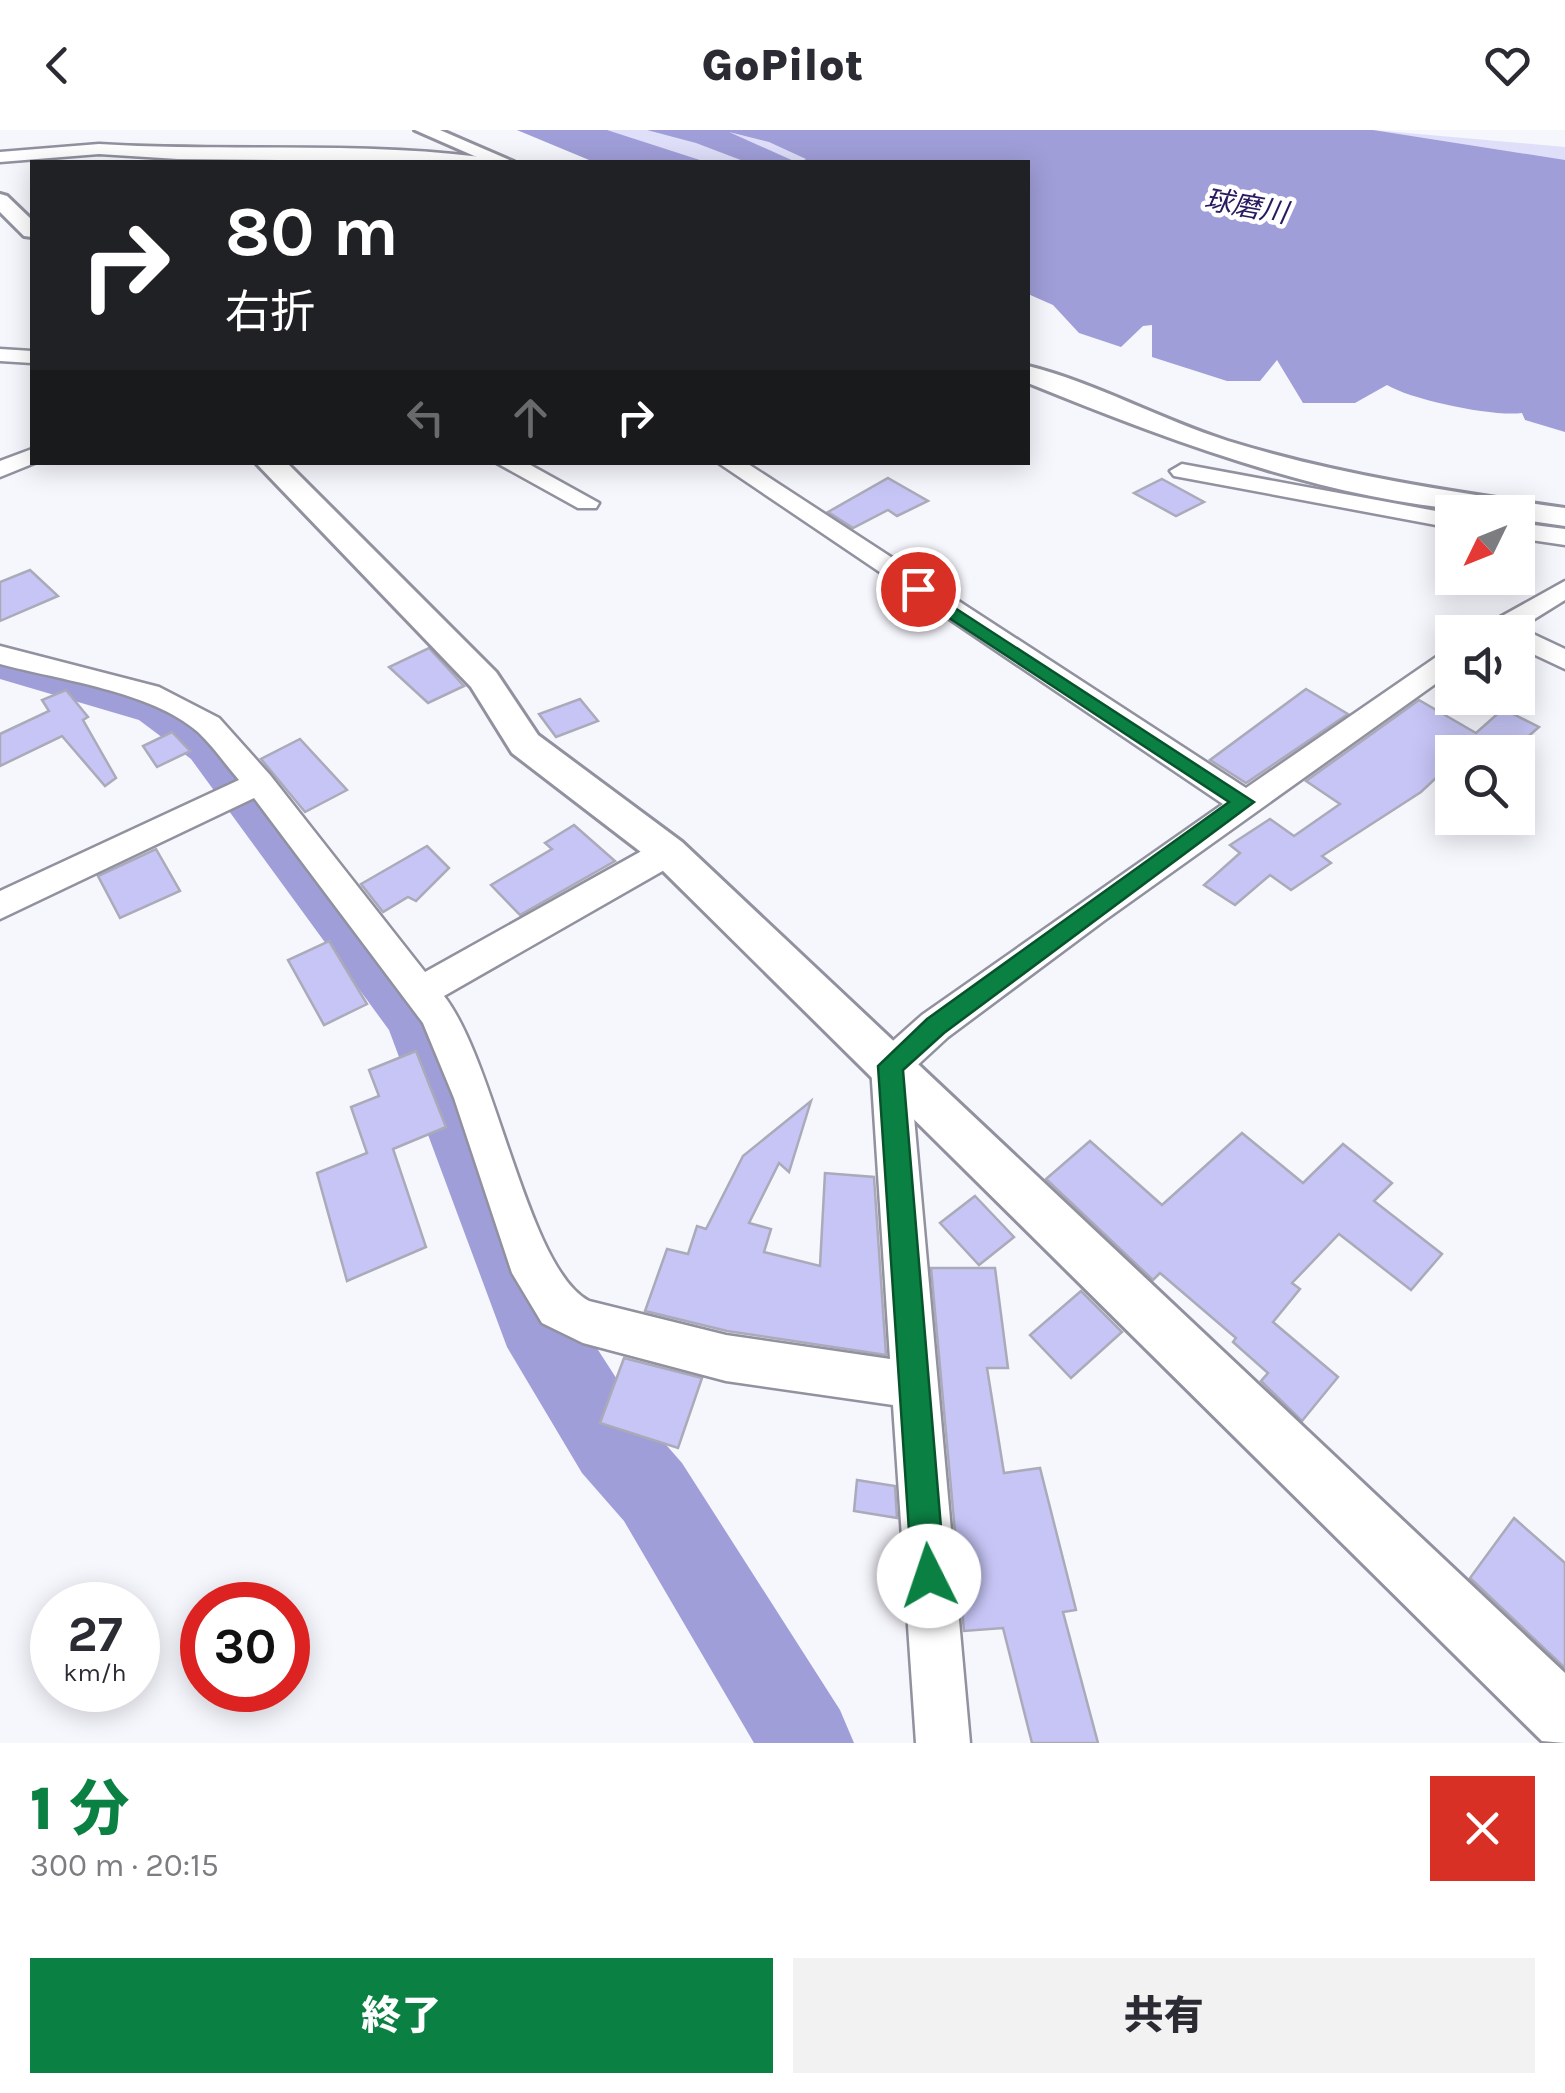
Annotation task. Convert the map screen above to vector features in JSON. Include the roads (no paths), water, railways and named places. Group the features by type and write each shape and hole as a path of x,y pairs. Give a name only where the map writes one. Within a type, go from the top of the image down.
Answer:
{"street":[{"path":"64,151 68,130"},
{"path":"424,130 499,160"},
{"path":"0,157 64,151 270,152 418,154 465,160"},
{"path":"2,207 30,229"},
{"path":"0,355 30,357"},
{"path":"1030,375 1241,454 1375,487 1565,517"},
{"path":"0,470 30,457"},
{"path":"272,465 484,680 524,744 668,852 1565,1718"},
{"path":"512,465 588,503"},
{"path":"733,465 1244,802"},
{"path":"1182,471 1435,517"},
{"path":"1535,533 1565,537"},
{"path":"1529,615 1565,589"},
{"path":"1535,646 1565,660"},
{"path":"0,654 149,694 176,705 208,726 259,784 438,1015 473,1098 534,1273 558,1308 583,1321 726,1358 888,1382 915,1381"},
{"path":"890,1066 935,1026 1244,802 1435,671"},
{"path":"0,906 259,784"},
{"path":"422,990 668,852"},
{"path":"890,1066 943,1743"}],"water":[{"path":"517,130 607,130 700,160 589,160"},
{"name":"球磨川","path":"647,130 1373,130 1565,160 1565,432 1525,420 1522,413 1453,406 1387,385 1355,403 1303,403 1277,360 1260,381 1227,381 1152,357 1152,325 1143,326 1121,347 1079,333 1053,305 1030,295 1030,160 804,160 769,142 729,132 792,160 741,160"}],"waterway":[{"path":"0,663 157,708 209,747 416,1018 534,1320 611,1444 653,1492 807,1743"}]}
